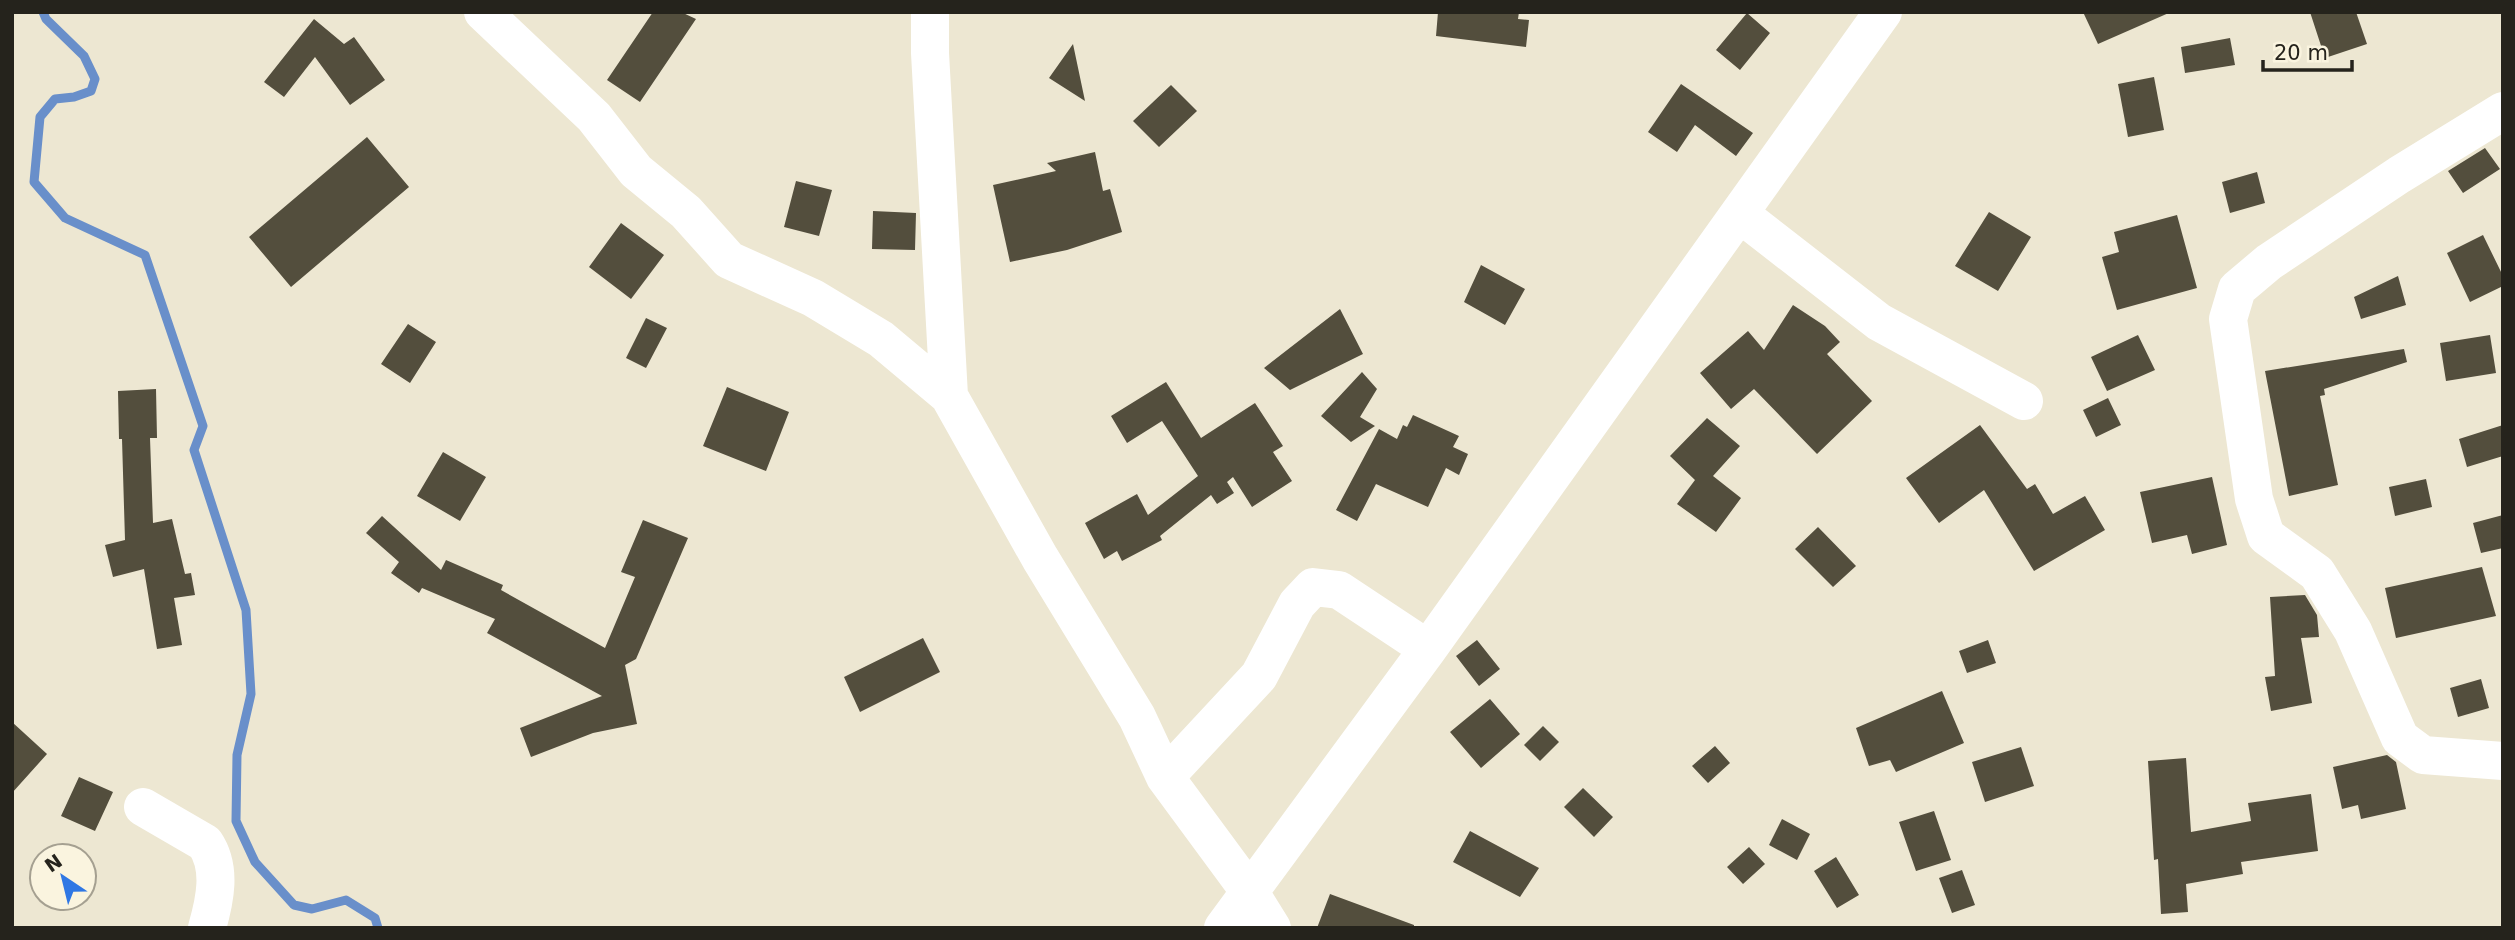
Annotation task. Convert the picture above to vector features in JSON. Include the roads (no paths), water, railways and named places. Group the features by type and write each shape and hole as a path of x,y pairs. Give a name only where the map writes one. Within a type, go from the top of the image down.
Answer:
{"street":[{"path":"483,12 594,117 636,171 686,212 729,260 813,298 881,339 949,396 1053,580 1137,717 1165,777 1250,891 1272,928"},
{"path":"930,12 949,396"},
{"path":"1223,928 1428,649 1883,12"},
{"path":"2503,111 2399,175 2269,262 2236,289 2228,319 2254,499 2266,536 2317,573 2353,631 2400,738 2423,755 2503,761"},
{"path":"1740,214 1879,322 2024,401"},
{"path":"1165,777 1259,676 1297,604 1313,587 1339,590 1428,649"},
{"path":"143,807 205,843 211,851 216,879 207,928"}],"waterway":[{"path":"43,12 46,19 84,56 95,79 91,91 74,97 55,99 40,117 34,182 65,218 145,255 203,426 194,450 246,610 251,694 237,755 236,821 255,862 294,905 312,909 346,900 375,918 378,928"}]}
